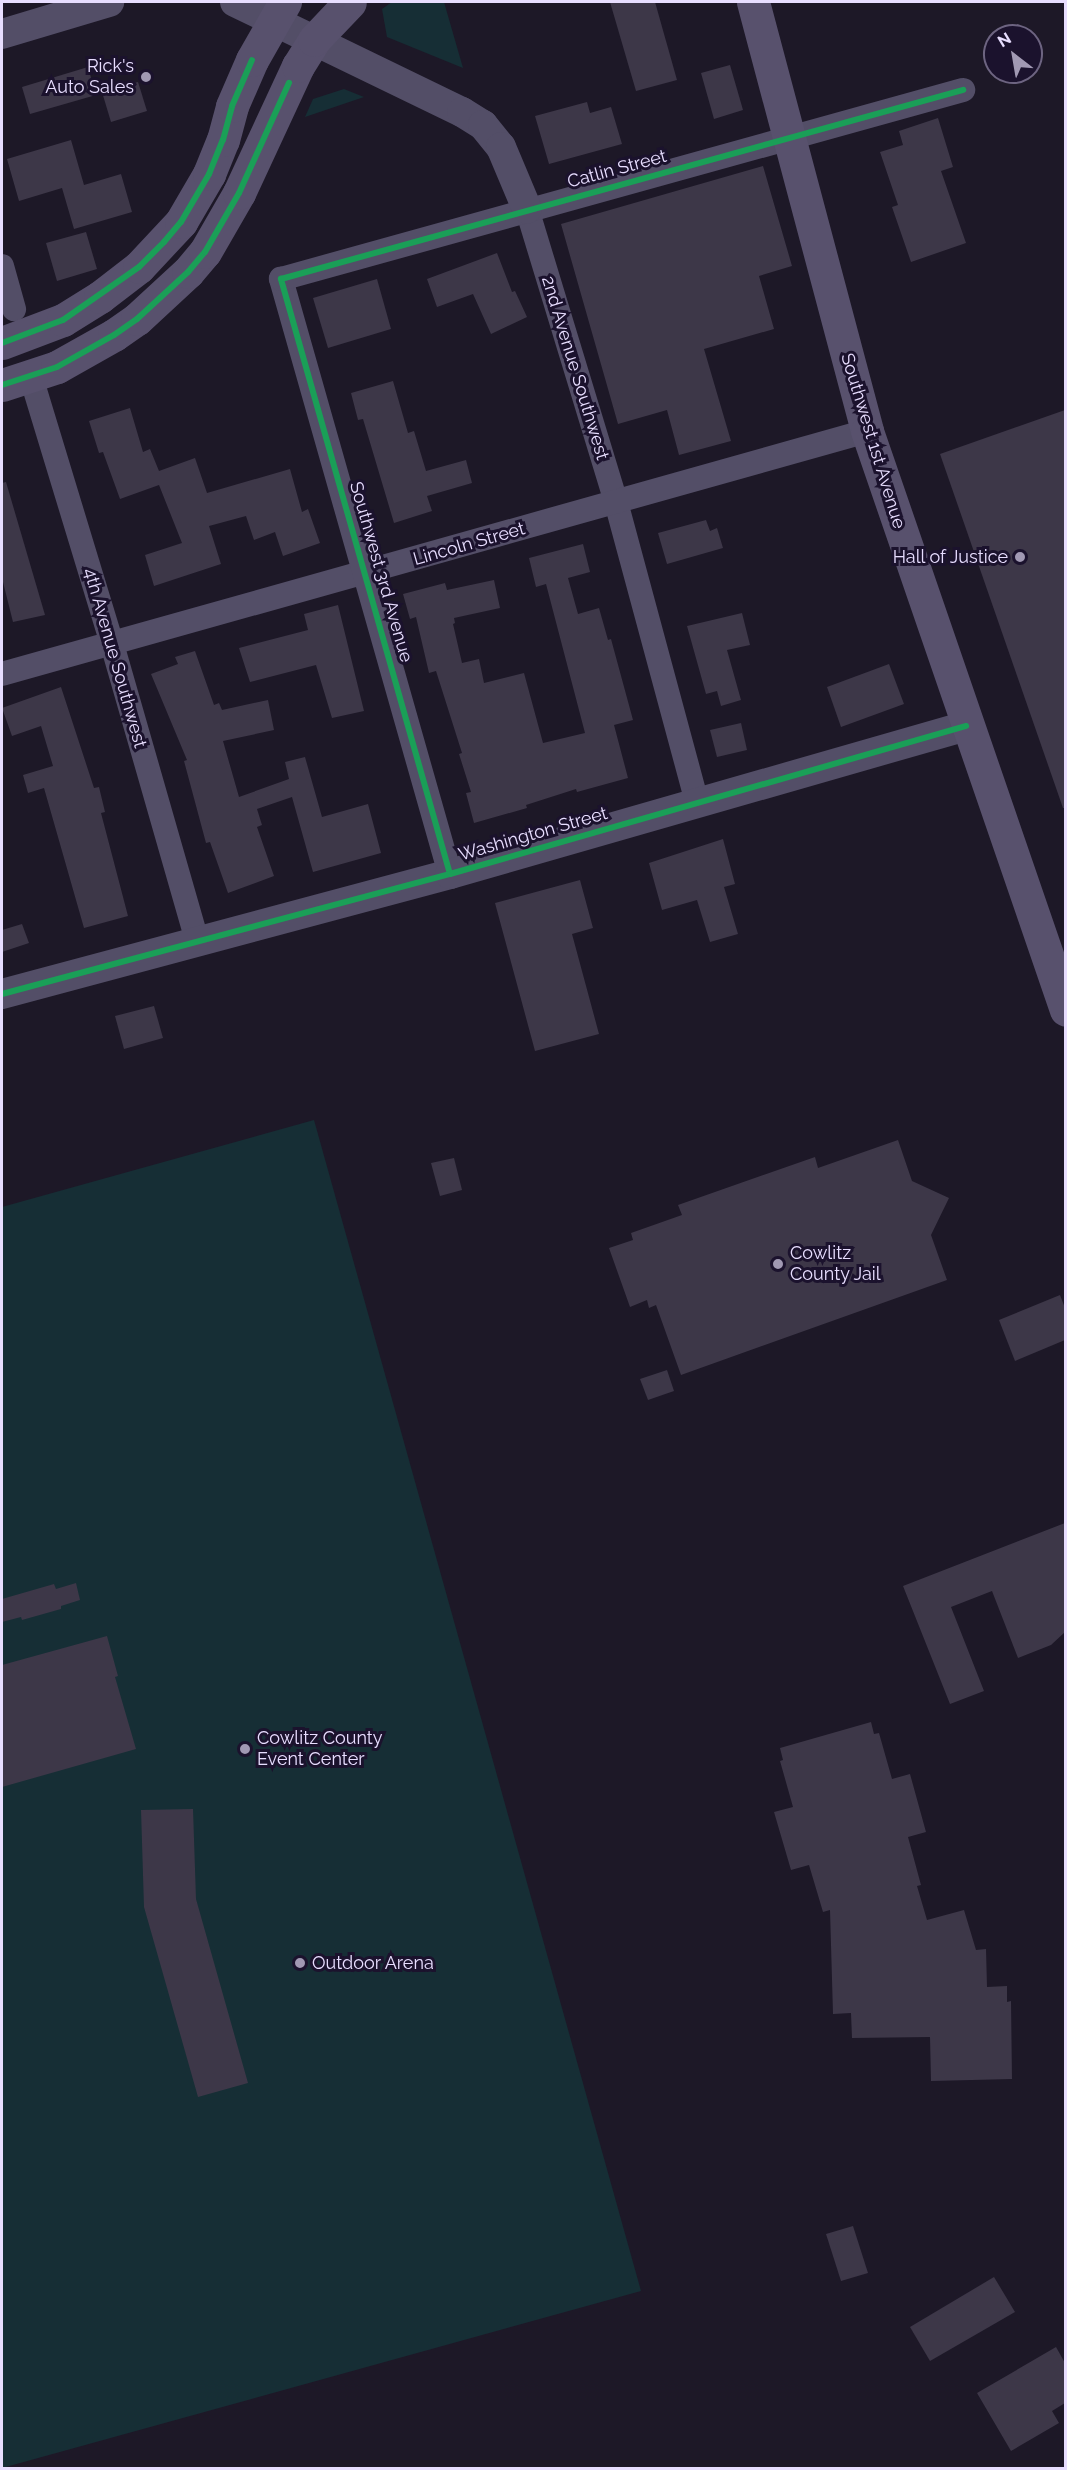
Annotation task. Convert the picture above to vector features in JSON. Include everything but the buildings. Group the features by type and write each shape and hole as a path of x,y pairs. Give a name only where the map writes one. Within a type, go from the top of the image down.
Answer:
{"main road":[{"path":"16,381 57,368 114,335 137,319 188,272 205,252 240,194 289,83 314,40 350,2"},
{"name":"Southwest 1st Avenue","path":"753,2 867,431 1065,1010"},
{"path":"2,343 63,320 100,297 139,267 180,222 209,174 223,140 232,106 252,60 279,10"}],"street":[{"path":"2,34 109,2"},
{"name":"2nd Avenue Southwest","path":"235,2 279,10 314,40 462,112 483,125 501,147 527,209 616,502 697,802"},
{"name":"Catlin Street","path":"280,279 963,90"},
{"path":"2,266 14,309"},
{"name":"Southwest 3rd Avenue","path":"280,279 450,874"},
{"name":"4th Avenue Southwest","path":"16,381 112,644 196,940"},
{"name":"Lincoln Street","path":"2,674 366,574 867,431"},
{"name":"Washington Street","path":"2,994 196,940 450,874 966,726"}],"shaded area":[{"path":"392,2 444,2 463,68 387,37 382,9"},
{"path":"344,89 364,97 305,117 313,99"},
{"name":"Cowlitz County Event Center","path":"314,1120 641,2291 2,2468 2,1207"}],"cycle path":[{"path":"2,343 63,320 139,267 164,242 181,222 209,174 223,140 232,106 252,60"},
{"path":"2,385 57,367 114,335 137,319 188,272 205,252 239,193 289,83"},
{"path":"450,874 281,279 963,90"},
{"path":"2,994 450,874 966,726"}],"place":[{"name":"Rick's Auto Sales","path":"146,77"},
{"name":"Hall of Justice","path":"1020,557"},
{"name":"Cowlitz County Jail","path":"778,1264"},
{"name":"Cowlitz County Event Center","path":"245,1749"},
{"name":"Outdoor Arena","path":"300,1963"}]}
